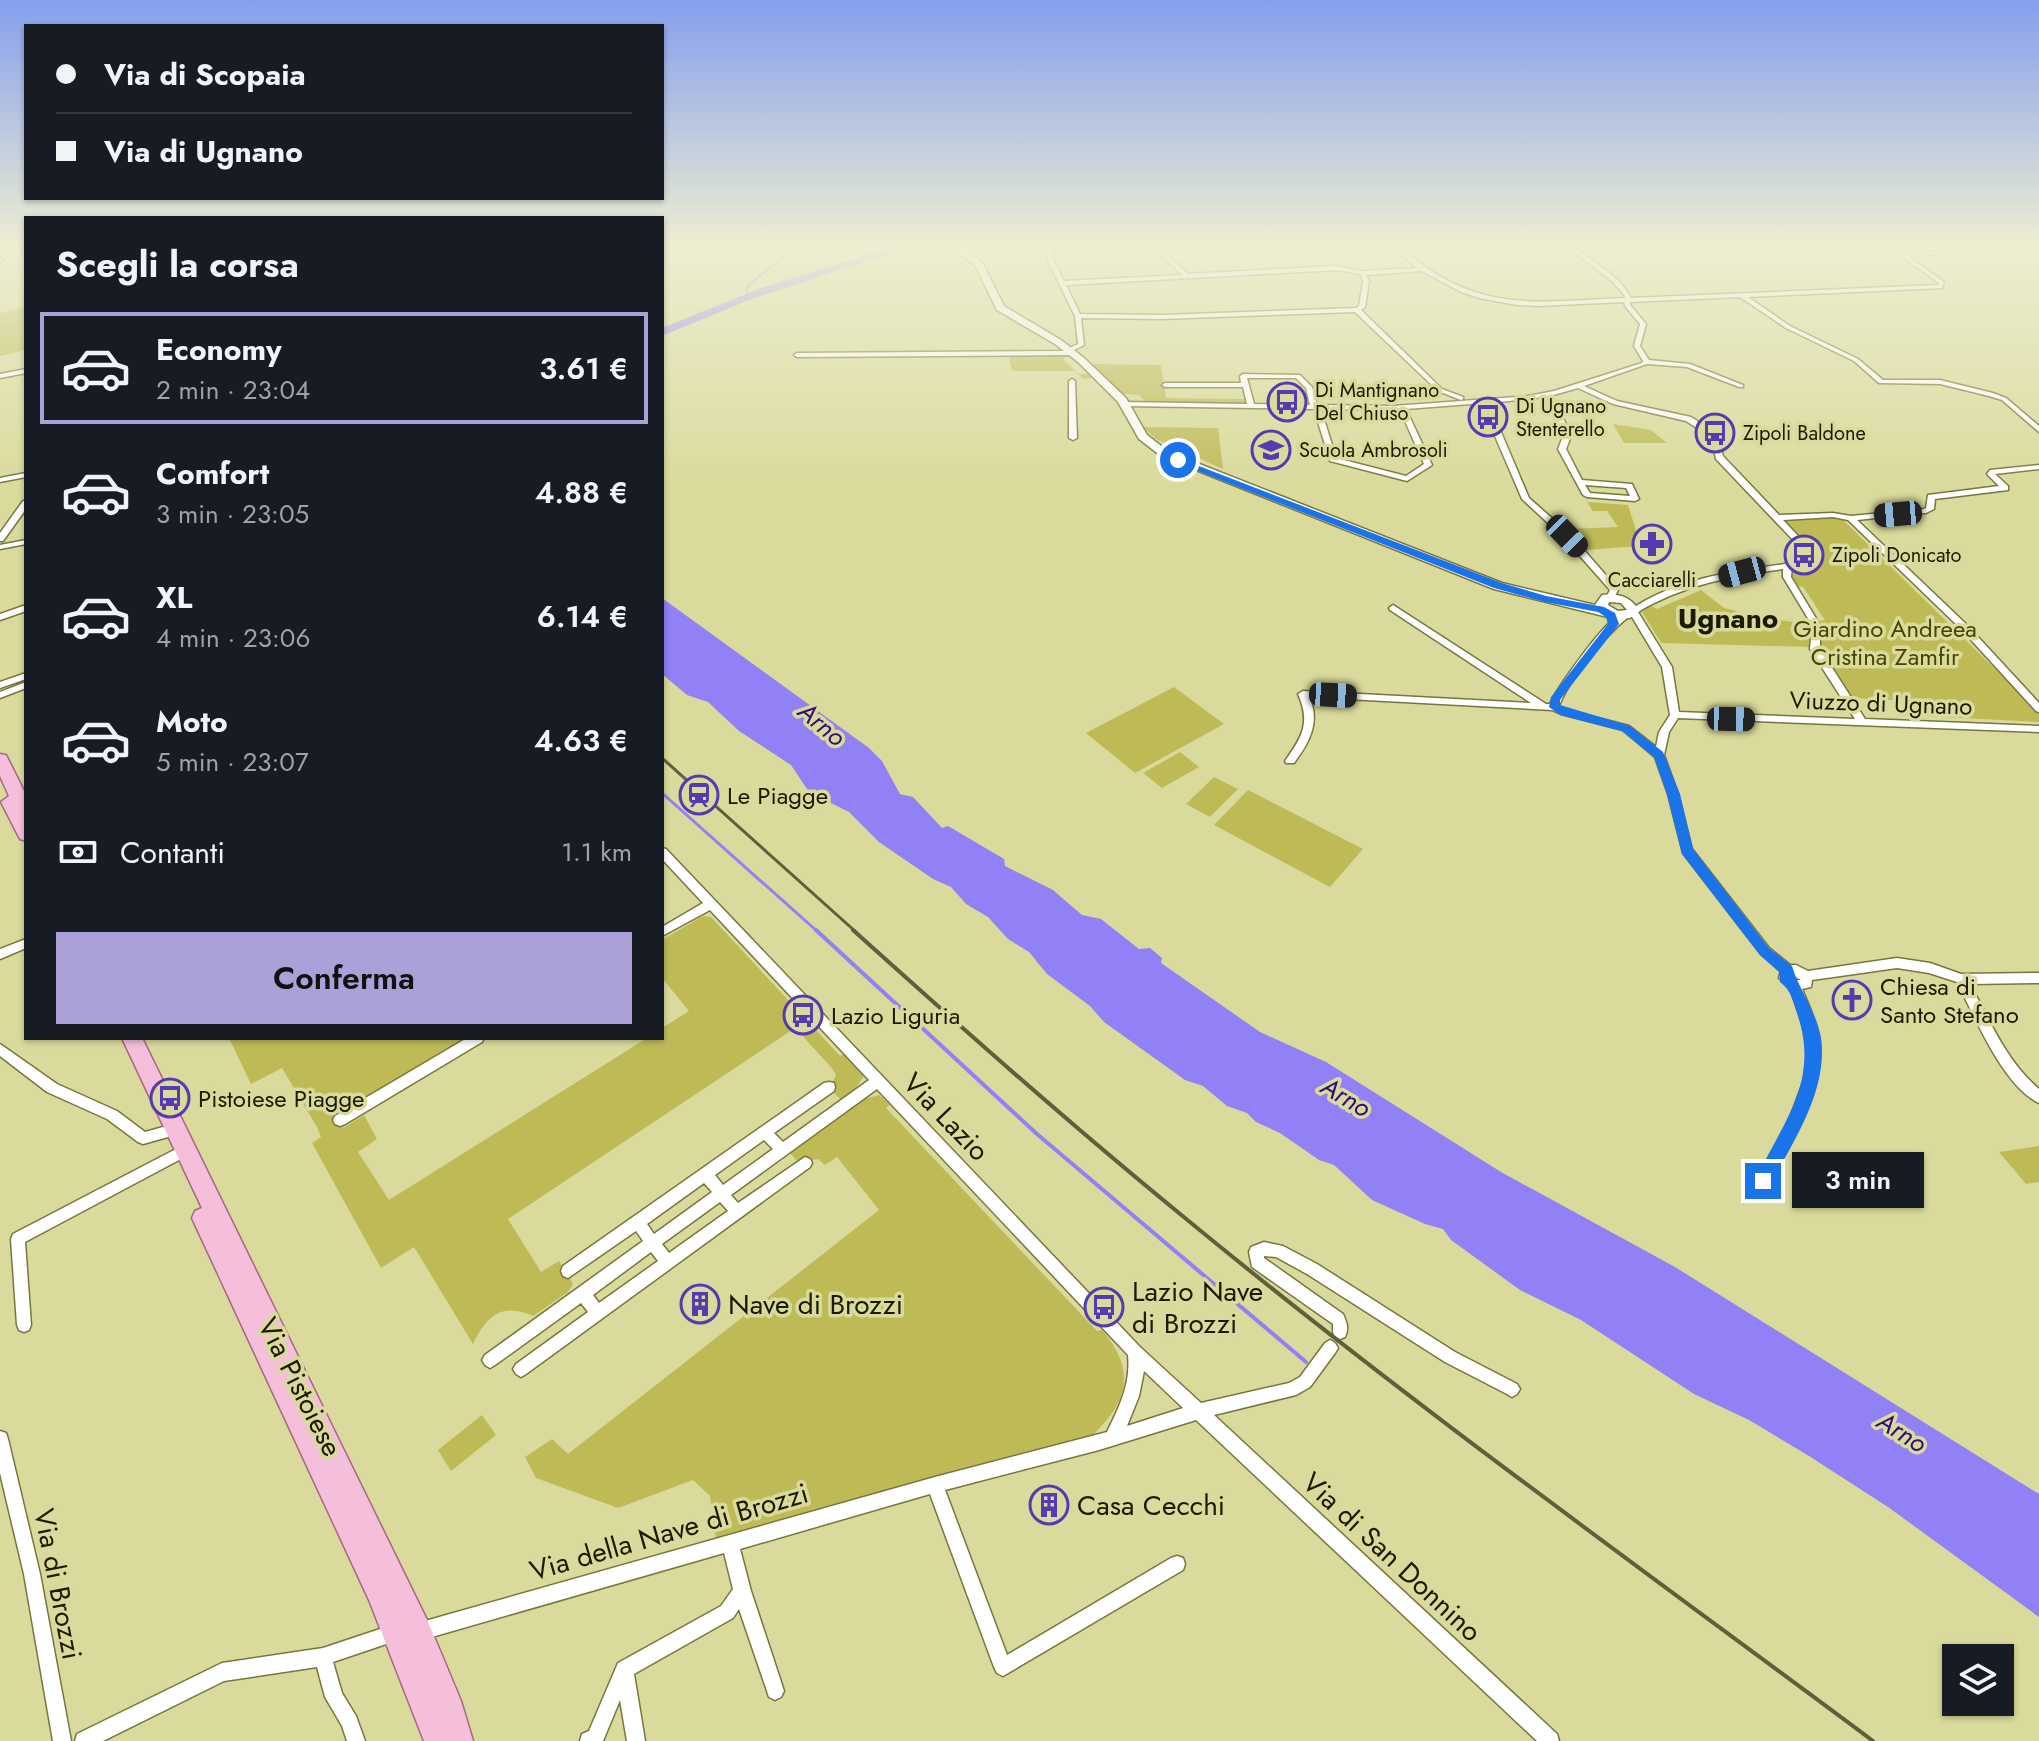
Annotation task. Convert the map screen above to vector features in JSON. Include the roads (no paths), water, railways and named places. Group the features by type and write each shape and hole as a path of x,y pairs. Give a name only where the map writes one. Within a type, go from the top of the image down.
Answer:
{"main road":[{"path":"0,759 24,809"},
{"path":"0,782 24,831"},
{"name":"Via Pistoiese","path":"120,1040 408,1632 446,1701 458,1741"},
{"name":"Via Pistoiese","path":"133,1040 408,1632 439,1741"}],"street":[{"path":"1033,328 1071,351 1125,404 1146,440 1178,460 1479,579 1528,595 1620,609 1693,584 1756,570 1787,572"},
{"path":"797,355 1071,351 1082,344 1080,328"},
{"path":"1376,328 1440,390 1469,402"},
{"path":"1642,328 1637,346 1646,362"},
{"path":"1791,328 1856,360 1881,382 1940,382 1991,394 2004,399 2039,430"},
{"path":"1125,404 1402,407 1488,402 1546,395 1646,362 1688,365 1741,386"},
{"path":"0,376 24,371"},
{"path":"1251,406 1243,376 1298,376 1309,387 1335,460 1407,479 1428,465 1402,407"},
{"path":"1072,381 1073,438"},
{"path":"1165,385 1245,385"},
{"path":"1579,386 1611,402 1682,417 1703,426 1714,436 1719,457 1799,544 1798,553 1787,572"},
{"path":"1546,395 1567,431 1562,449 1587,495 1635,499 1629,486 1580,482"},
{"path":"1488,402 1486,405 1526,499 1601,572 1614,588 1620,609 1667,667 1675,715 1664,732 1659,755"},
{"path":"1777,518 1833,515 1851,518 1926,511 1930,509 1931,497 2005,488 1993,472 2039,467"},
{"path":"0,480 24,475"},
{"path":"0,539 24,506"},
{"path":"1851,518 1964,627 2039,709"},
{"path":"0,547 24,542"},
{"path":"1787,572 1816,625 1815,649 1863,723"},
{"path":"1393,608 1549,707 1626,728 1659,755 1673,794 1687,850 1765,951 1787,970 1785,978 1800,981 1897,963 1930,968 1961,979 2039,978"},
{"path":"0,617 24,609"},
{"path":"1549,707 1620,609"},
{"path":"0,685 24,677"},
{"path":"0,695 24,686"},
{"path":"1290,761 1307,742 1311,709 1303,694 1549,707"},
{"name":"Viuzzo di Ugnano","path":"1675,715 2039,729"},
{"name":"Via Lazio","path":"664,854 1135,1352 1199,1411"},
{"path":"664,931 710,904"},
{"path":"0,954 24,944"},
{"path":"1961,979 2012,1069 2026,1087 2039,1097"},
{"path":"1763,1181 1794,1125 1810,1080 1814,1040 1800,981"},
{"path":"340,1120 475,1040"},
{"path":"0,1049 52,1088 112,1115 143,1138 163,1133"},
{"path":"490,1360 878,1081"},
{"path":"568,1271 829,1087"},
{"path":"765,1132 782,1150"},
{"path":"24,1325 18,1239 174,1156"},
{"path":"521,1369 805,1163"},
{"path":"705,1174 737,1212"},
{"path":"637,1222 668,1263"},
{"path":"1341,1329 1338,1319 1257,1262 1256,1252 1264,1249 1278,1251 1312,1269 1450,1357 1512,1389"},
{"path":"583,1293 598,1314"},
{"name":"Via della Nave di Brozzi","path":"84,1741 222,1672 323,1657 1199,1411 1291,1390 1305,1382 1330,1348"},
{"path":"1113,1436 1138,1375 1135,1352"},
{"name":"Via di San Donnino","path":"1199,1411 1550,1741"},
{"name":"Via di Brozzi","path":"0,1439 32,1574 62,1741"},
{"path":"935,1485 1003,1667 1177,1564"},
{"path":"730,1544 775,1691"},
{"path":"589,1741 595,1737 624,1669 727,1612 742,1591"},
{"path":"323,1657 334,1697 350,1722 356,1741"},
{"path":"624,1669 635,1733"}],"water":[{"path":"664,328 681,328 664,335"},
{"name":"Arno","path":"664,599 869,748 882,761 900,794 913,797 942,828 948,826 1004,859 1005,866 1053,890 1082,915 1101,919 1139,949 1150,948 1162,958 1161,963 1260,1032 1326,1062 1501,1172 1675,1267 2039,1494 2039,1617 1888,1507 1809,1456 1749,1420 1694,1394 1581,1320 1520,1290 1451,1240 1443,1229 1372,1200 1334,1165 1319,1160 1280,1133 1256,1122 1247,1113 1227,1106 1203,1086 1185,1080 1104,1022 1090,1006 1047,974 1029,952 1008,939 988,917 966,904 951,887 933,879 879,842 849,812 809,792 791,765 739,731 708,702 687,695 664,676"}],"waterway":[{"path":"664,795 818,932"},
{"path":"816,930 1037,1134 1306,1362"}],"railway":[{"path":"664,760 856,932"},
{"path":"853,930 1059,1112 1269,1286 1526,1484 1873,1741"}],"place":[{"name":"Di Mantignano Del Chiuso","path":"1287,402"},
{"name":"Di Ugnano Stenterello","path":"1488,417"},
{"name":"Zipoli Baldone","path":"1715,433"},
{"name":"Scuola Ambrosoli","path":"1271,450"},
{"name":"Cacciarelli","path":"1652,544"},
{"name":"Zipoli Donicato","path":"1804,555"},
{"name":"Le Piagge","path":"699,795"},
{"name":"Chiesa di Santo Stefano","path":"1852,1000"},
{"name":"Lazio Liguria","path":"803,1015"},
{"name":"Pistoiese Piagge","path":"170,1098"},
{"name":"Nave di Brozzi","path":"700,1304"},
{"name":"Lazio Nave di Brozzi","path":"1104,1307"},
{"name":"Casa Cecchi","path":"1049,1505"}],"district":[{"name":"Ugnano","path":"1728,618"}],"park label":[{"name":"Giardino Andreea Cristina Zamfir","path":"1885,642"}]}
